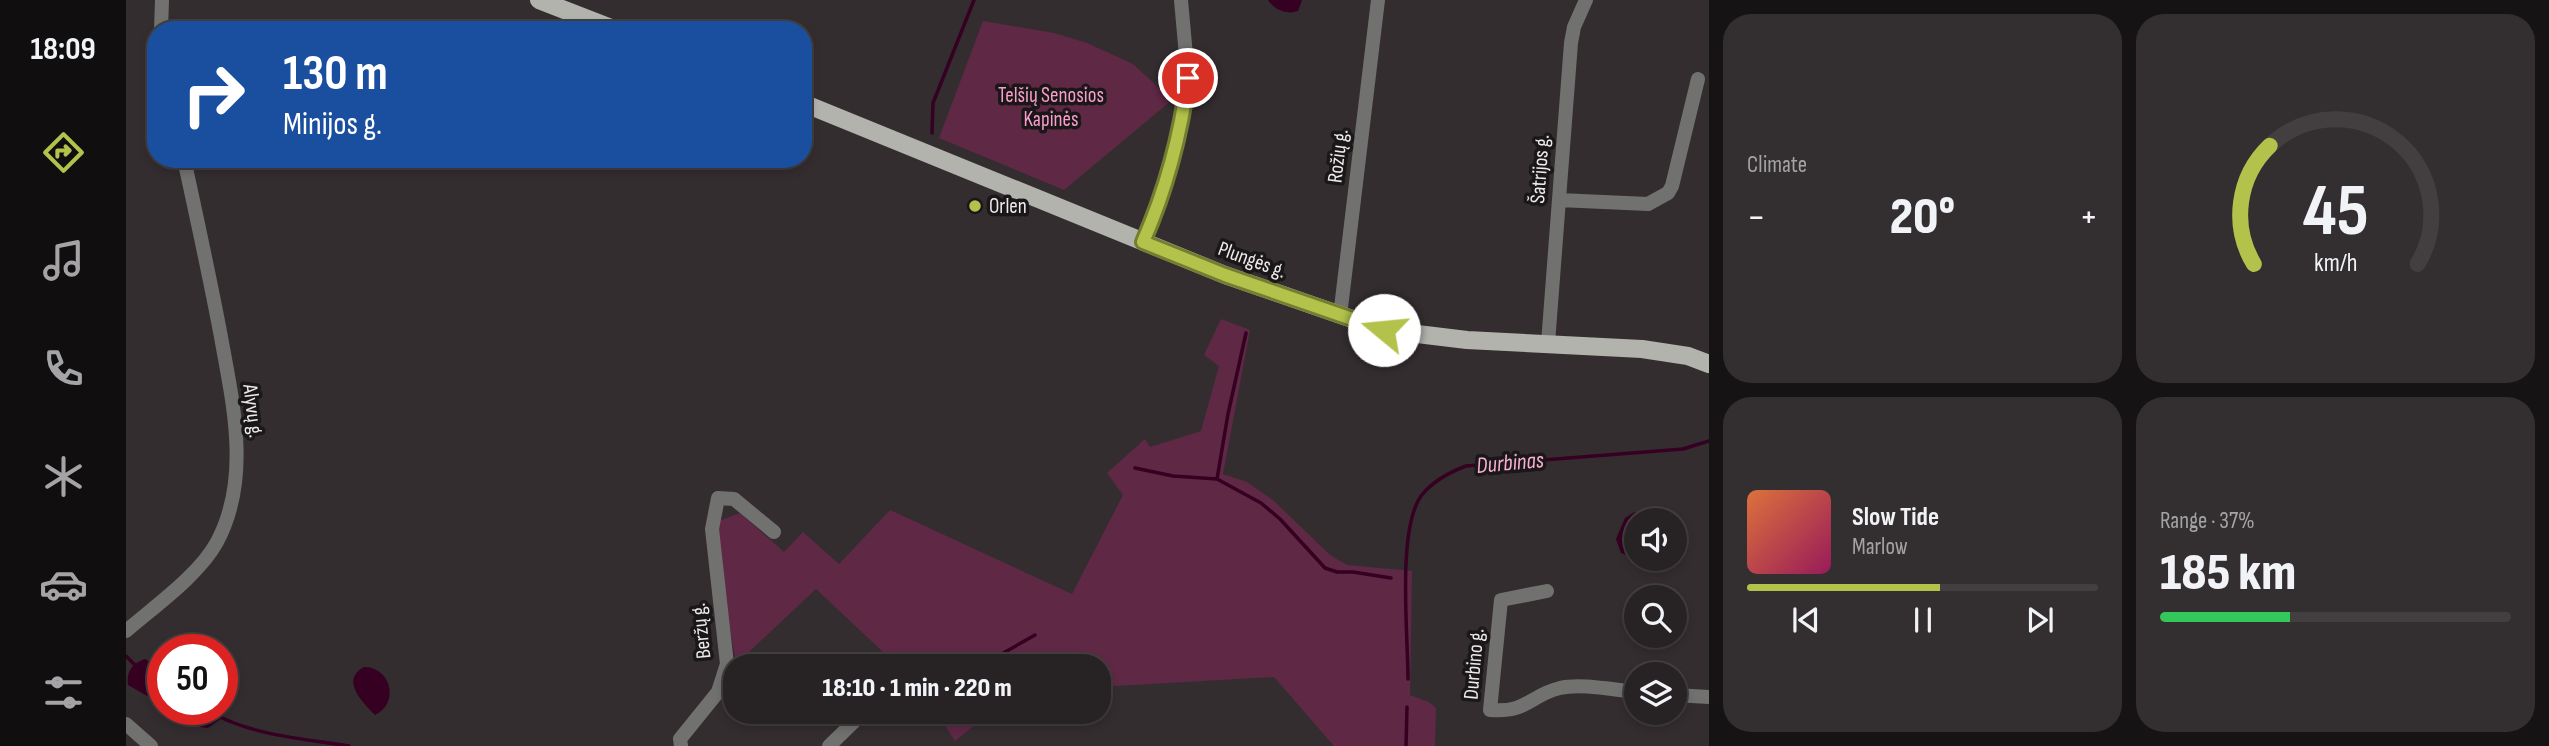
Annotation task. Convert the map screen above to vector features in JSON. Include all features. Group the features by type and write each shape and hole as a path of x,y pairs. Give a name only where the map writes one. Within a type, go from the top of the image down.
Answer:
{"main road":[{"path":"538,0 593,21"},
{"name":"Plungės g.","path":"812,107 1225,275 1384,330 1426,336 1642,349 1688,356 1709,364"}],"street":[{"path":"162,0 162,21"},
{"path":"1143,242 1165,183 1185,99 1188,78 1181,0"},
{"name":"Rožių g.","path":"1340,316 1378,0"},
{"name":"Šatrijos g.","path":"1548,343 1571,43 1574,27 1586,0"},
{"path":"1559,200 1648,204 1668,193 1698,79"},
{"name":"Alyvų g.","path":"126,631 191,574 211,552 225,522 234,488 237,448 232,403 186,168"},
{"name":"Beržų g.","path":"681,746 680,739 718,692 727,664 712,528 718,498 734,499 774,532"},
{"name":"Durbino g.","path":"1547,591 1502,600 1490,710 1506,711 1524,707 1547,692 1567,687 1624,691"},
{"path":"1687,696 1709,697"},
{"path":"126,724 151,746"},
{"path":"829,746 852,724"}],"green space":[{"name":"Telšių Senosios Kapinės","path":"983,21 1054,33 1087,43 1133,64 1172,100 1064,190 939,138"},
{"path":"1221,319 1250,330 1223,474 1247,482 1274,501 1330,555 1347,565 1412,571 1410,695 1429,702 1436,708 1435,746 1334,746 1274,677 1111,686 1111,654 885,654 816,589 747,654 734,654 717,548 719,521 740,513 784,552 803,532 839,564 890,510 1072,594 1123,495 1107,473 1145,439 1150,447 1201,431 1219,366 1204,355"},
{"path":"944,724 976,724 955,741"}],"shaded area":[{"path":"1268,0 1302,0 1298,11 1285,12 1277,9"},
{"path":"1624,520 1624,554 1621,553 1616,539"},
{"path":"147,660 147,696 128,685 131,668"},
{"path":"364,667 381,673 389,686 388,702 375,715 359,698 354,684 357,672"}],"waterway":[{"path":"932,133 933,103 974,0"},
{"path":"1217,479 1246,333"},
{"name":"Durbinas","path":"1408,679 1406,557 1409,533 1421,496 1436,482 1466,466 1683,449 1709,441"},
{"path":"1135,468 1173,476 1217,479 1261,503 1280,519 1325,568 1337,572 1391,578"},
{"path":"1002,654 1035,635"},
{"path":"126,656 136,666"},
{"name":"Durbinas","path":"1406,746 1407,707"},
{"path":"238,725 299,739 349,746"}],"place":[{"name":"Orlen","path":"975,206"}],"route":[{"path":"1188,78 1165,183 1143,242 1225,275 1384,330"}]}
